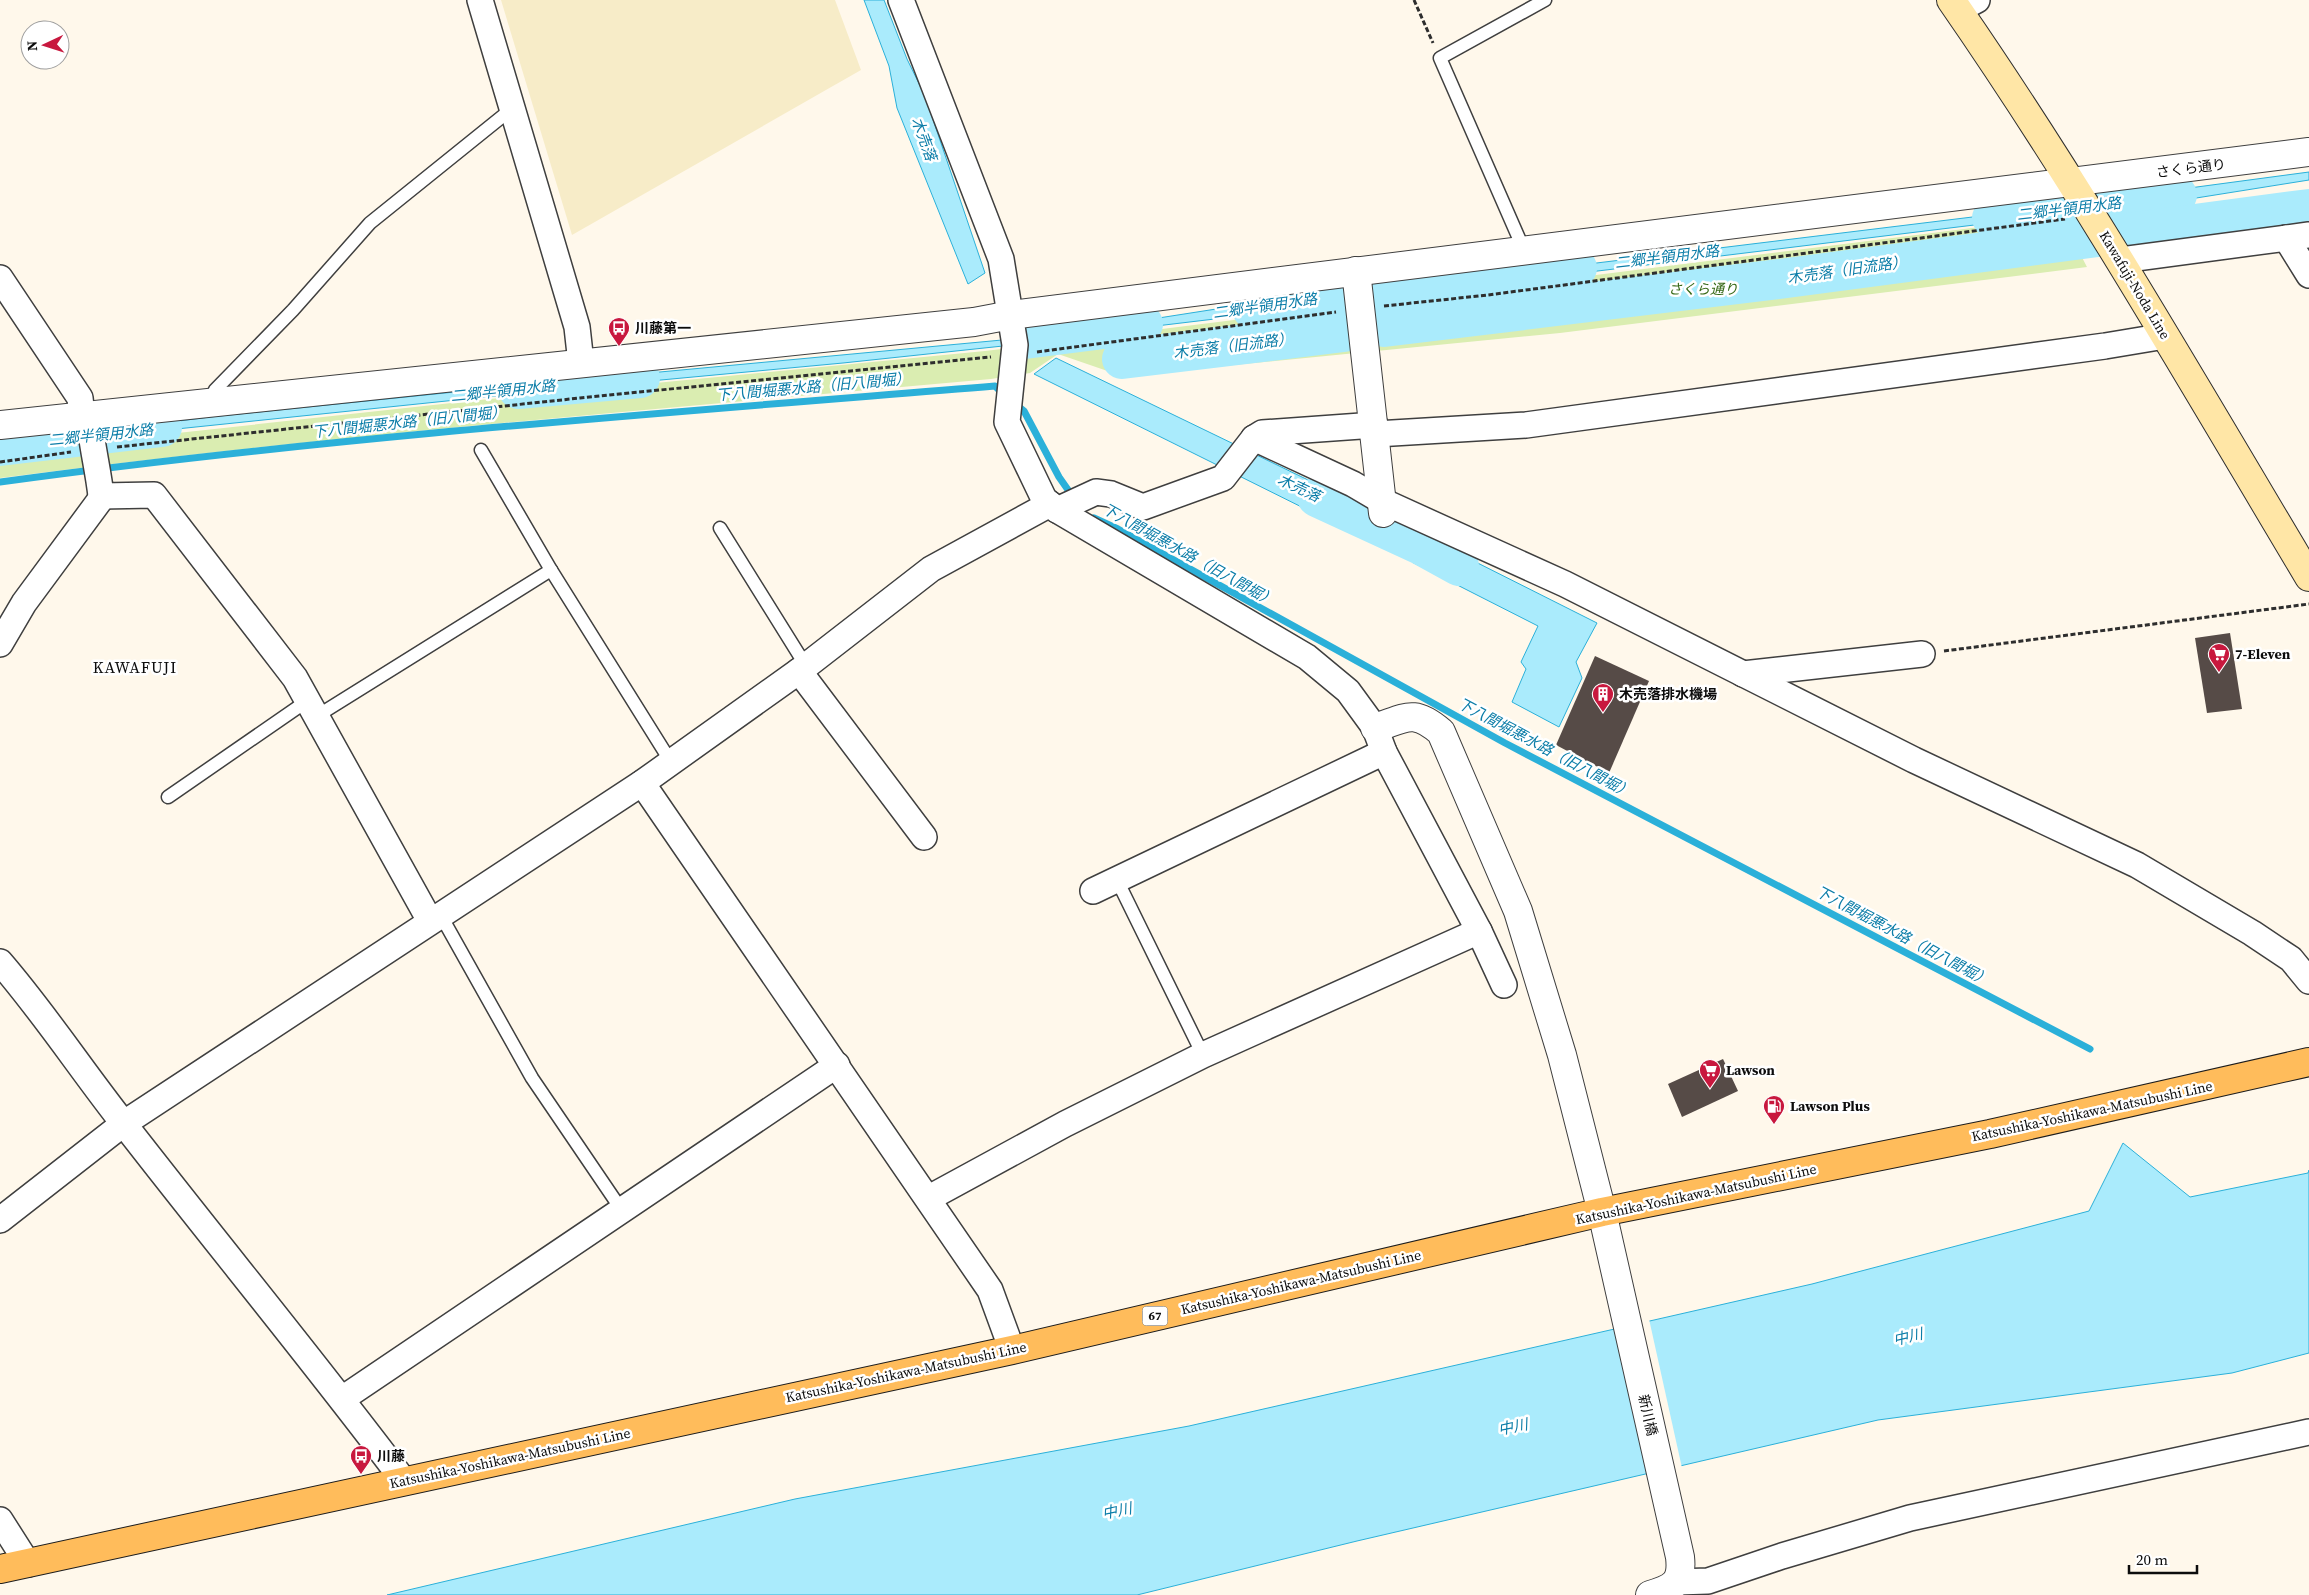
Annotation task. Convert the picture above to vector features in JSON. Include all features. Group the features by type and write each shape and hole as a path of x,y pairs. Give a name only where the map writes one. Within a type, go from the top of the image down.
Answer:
{"main road":[{"name":"Kawafuji-Noda Line","path":"1962,3 2119,257 2309,577"},
{"name":"Katsushika-Yoshikawa-Matsubushi Line","path":"0,1569 1012,1350 1602,1212 1990,1134 2309,1062"}],"street":[{"path":"480,0 514,107 577,326 581,363"},
{"path":"900,0 1001,258 1013,330 1012,375 1007,422 1044,500 1307,658 1348,691 1380,740 1504,985"},
{"name":"さくら通り","path":"0,425 90,432 208,404 964,323 1013,330 1356,271 1524,250 2077,190 2309,152"},
{"path":"2119,257 2297,236 2309,275"},
{"path":"1356,271 1376,429 1383,507"},
{"path":"0,278 80,398 90,432 102,496 24,603 0,644"},
{"path":"0,1220 123,1124 642,783 802,668 931,569 1053,507 1096,492 1112,494 1143,507 1223,478 1254,438 1262,433 1526,425 2106,346 2165,336"},
{"path":"1254,438 1353,484 1383,507 1565,584 1914,760 2137,865 2252,933 2291,959 2309,981"},
{"path":"102,496 154,495 296,678 435,918"},
{"path":"1743,674 1922,654"},
{"path":"802,668 924,837"},
{"name":"新川橋","path":"1380,740 1413,716 1426,719 1441,732 1518,911 1562,1055 1602,1212 1679,1570"},
{"path":"1093,891 1380,740"},
{"path":"642,783 929,1198 990,1290 1012,1350"},
{"path":"929,1198 1065,1124 1203,1056 1478,931"},
{"path":"0,962 21,986 123,1124 342,1399 404,1481"},
{"path":"342,1399 836,1065"},
{"path":"1650,1595 1679,1570 1708,1581 1782,1556 1910,1518 2309,1432"},
{"path":"0,1520 28,1564"}],"lane":[{"path":"1524,250 1440,58 1545,0"},
{"path":"208,404 216,390 293,310 370,222 514,107"},
{"path":"481,450 552,570 671,762"},
{"path":"720,528 802,668"},
{"path":"168,797 312,708 552,570"},
{"path":"1117,880 1203,1056"},
{"path":"435,918 532,1078 621,1210"}],"path":[{"path":"1414,0 1440,58"},
{"path":"1922,654 2309,604"}],"shaded area":[{"path":"501,0 835,0 861,70 572,235"}],"green space":[{"name":"さくら通り","path":"2061,217 2087,267 1560,333 1122,376 1058,354 1030,373 991,379 371,436 0,478 0,456 104,441 470,401 985,351"}],"water":[{"path":"864,0 884,0 907,59 925,96 985,273 968,284 897,108 889,66"},
{"path":"2309,172 2309,180 2190,199 2121,206 2122,197"},
{"path":"2046,208 2048,216 1524,280 1523,272"},
{"path":"1509,274 1511,283 1412,294 1416,285"},
{"path":"1306,295 1307,308 1089,334 1088,329"},
{"path":"1002,340 1003,346 843,363 586,387 585,379"},
{"path":"1056,358 1366,508 1370,541 1034,374"},
{"path":"572,380 572,388 109,436 109,430 210,417"},
{"path":"81,434 82,440 0,449 0,442"},
{"path":"1418,533 1597,623 1576,662 1582,678 1559,727 1512,702 1526,669 1521,662 1538,626 1412,562 1411,536"},
{"name":"中川","path":"2123,1143 2190,1197 2308,1173 2309,1170 2309,1353 2232,1373 1878,1420 1357,1541 1137,1595 387,1595 795,1499 1189,1426 1812,1284 2089,1211"}],"pier":[{"path":"1649,1319 1682,1468 1648,1476 1615,1326"}],"building":[{"name":"7-Eleven","path":"2230,633 2242,709 2207,713 2195,638"},
{"name":"木売落排水機場","path":"1595,656 1649,681 1609,773 1556,745"},
{"path":"1723,1059 1738,1091 1682,1117 1668,1084"}],"waterway":[{"name":"二郷半領用水路","path":"1992,218 2177,195"},
{"name":"木売落（旧流路）","path":"1384,327 1787,278 2309,209"},
{"name":"二郷半領用水路","path":"1252,309 1577,268"},
{"name":"二郷半領用水路","path":"1025,339 1143,324"},
{"name":"木売落（旧流路）","path":"1122,359 1344,332"},
{"name":"二郷半領用水路","path":"518,389 640,378"},
{"name":"下八間堀悪水路（旧八間堀）","path":"0,482 248,452 621,416 995,386 1004,395"},
{"name":"下八間堀悪水路（旧八間堀）","path":"1014,403 1024,411 1059,477 1073,497"},
{"name":"二郷半領用水路","path":"0,446 162,427"},
{"name":"木売落","path":"1317,497 1419,544 1459,566"},
{"name":"下八間堀悪水路（旧八間堀）","path":"1094,518 1118,529 1505,743 2090,1049"}],"place":[{"name":"川藤第一","path":"619,347"},
{"name":"7-Eleven","path":"2219,673"},
{"name":"木売落排水機場","path":"1603,713"},
{"name":"Lawson","path":"1710,1089"},
{"name":"Lawson Plus","path":"1774,1125"},
{"name":"川藤","path":"361,1475"}],"district":[{"name":"KAWAFUJI","path":"135,667"}]}
